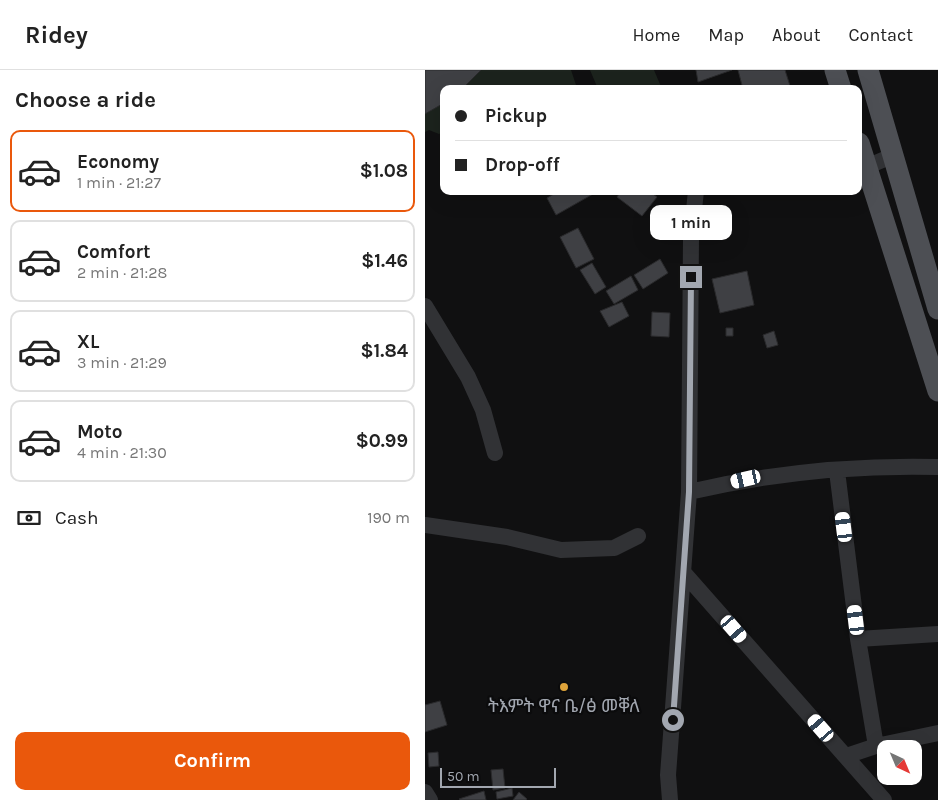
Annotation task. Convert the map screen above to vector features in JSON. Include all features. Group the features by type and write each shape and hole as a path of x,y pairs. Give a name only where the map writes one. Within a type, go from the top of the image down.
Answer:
{"main road":[{"path":"835,70 840,85"},
{"path":"868,70 891,156 938,309"},
{"path":"863,167 932,354 938,391"}],"street":[{"path":"863,167 891,156"},
{"path":"670,800 668,775 689,492 691,238 696,195"},
{"path":"425,306 468,377 483,410 495,453"},
{"path":"689,492 746,479 837,471 938,467"},
{"path":"837,471 859,639 876,746"},
{"path":"425,525 507,537 561,550 614,548 638,536"},
{"path":"684,573 883,800"},
{"path":"859,639 938,634"},
{"path":"846,756 876,746 938,733"},
{"path":"425,792 430,800"}],"shaded area":[{"path":"425,70 571,70 576,85 440,85 440,133 429,130 425,132"},
{"path":"590,70 654,70 660,85 596,85"}],"building":[{"path":"425,70 481,70 466,85 440,85 440,105 425,114"},
{"path":"696,70 732,70 698,82"},
{"path":"738,70 785,70 790,85 742,85"},
{"path":"552,195 591,195 556,215 547,198"},
{"path":"618,195 654,195 657,197 642,216 617,197"},
{"path":"578,228 594,259 576,268 560,237"},
{"path":"660,259 668,273 643,289 634,275"},
{"path":"592,263 606,287 595,294 580,270"},
{"path":"747,271 754,305 720,313 712,279"},
{"path":"631,276 638,290 614,304 606,291"},
{"path":"622,302 629,316 609,327 600,311"},
{"path":"652,312 670,313 669,337 651,336"},
{"path":"726,328 733,328 733,336 726,336"},
{"path":"774,331 778,345 767,348 763,335"},
{"path":"440,701 447,725 425,732 425,705"},
{"path":"438,752 439,766 429,767 428,753"},
{"path":"503,769 505,788 493,790 491,770"},
{"path":"512,788 513,796 497,799 496,792"},
{"path":"484,791 486,800 459,799"},
{"path":"519,792 527,799 526,800 513,800"}],"place":[{"name":"ትእምት ዋና ቤ/ፅ መቐለ","path":"564,687"}],"route":[{"path":"673,720 689,492 691,277"}]}
